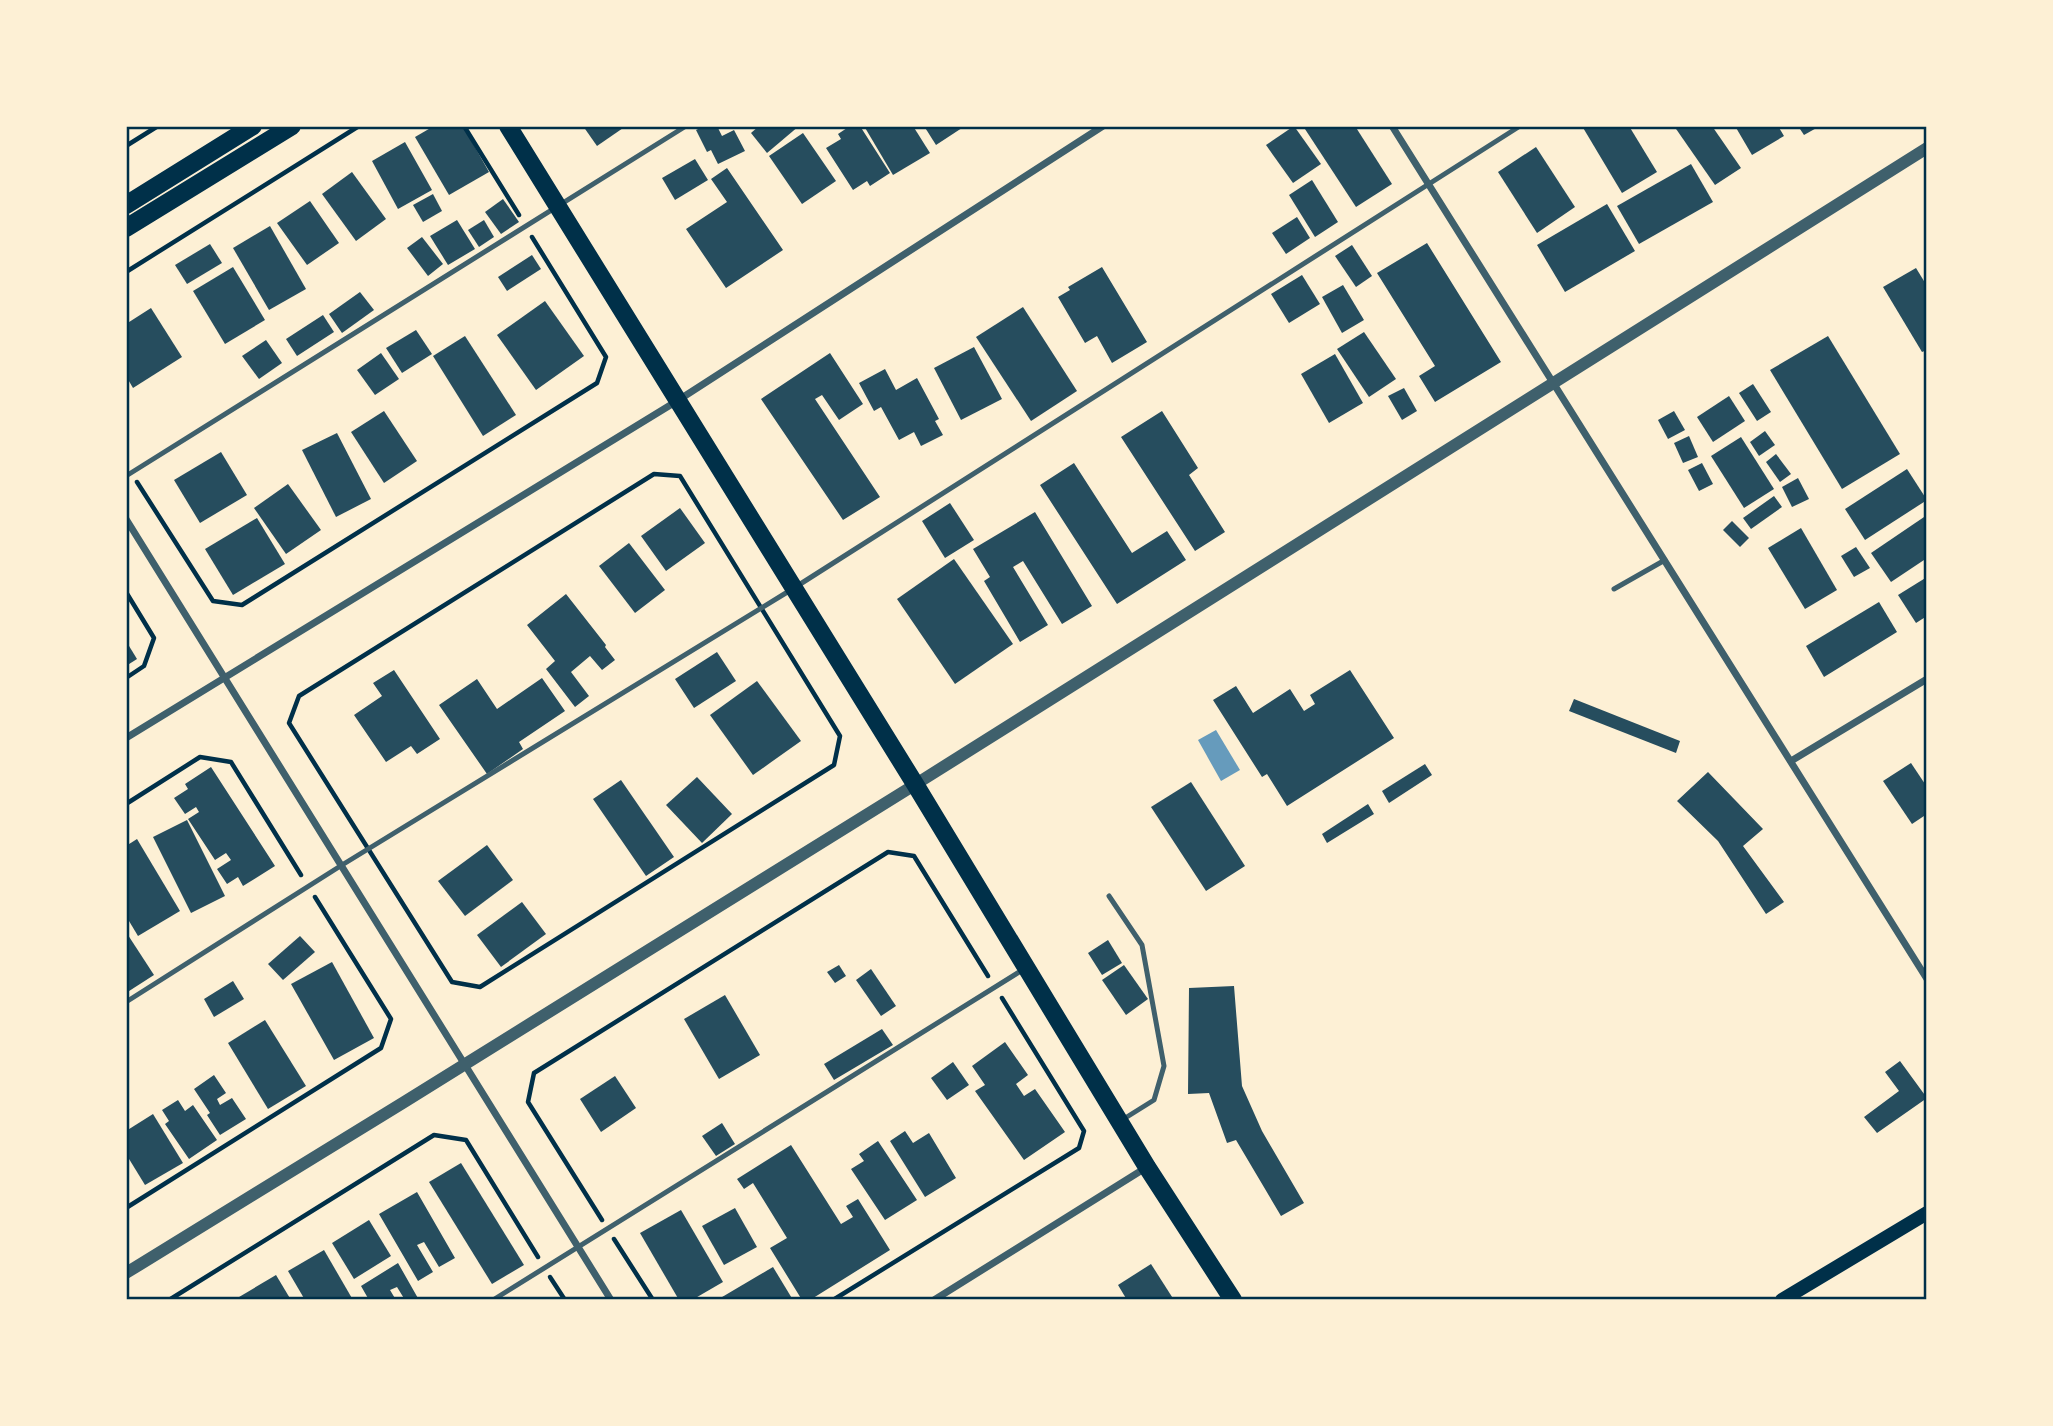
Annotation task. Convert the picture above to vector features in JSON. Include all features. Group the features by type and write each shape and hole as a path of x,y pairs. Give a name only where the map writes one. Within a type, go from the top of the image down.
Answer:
{"highway":[{"path":"126,205 253,126"},
{"path":"126,228 292,126"},
{"path":"508,126 1027,967 1147,1167 1233,1300"}],"main road":[{"path":"1782,1300 1927,1213"}],"street":[{"path":"126,738 677,401 1103,126"},
{"path":"1392,126 1927,979"},
{"path":"126,1273 915,785 1927,148"},
{"path":"126,519 611,1300"},
{"path":"1791,761 1927,679"},
{"path":"934,1300 1147,1167"}],"lane":[{"path":"129,474 686,126"},
{"path":"126,1002 342,865 794,588 1520,126"},
{"path":"1614,589 1665,560"},
{"path":"1109,896 1142,944 1164,1066 1154,1100 1119,1121"},
{"path":"493,1300 1027,967"}],"path":[{"path":"126,146 159,126"},
{"path":"126,272 359,126"},
{"path":"129,474 213,601 242,605 597,383 606,357 464,126"},
{"path":"126,592 154,638 144,666 126,678"},
{"path":"126,804 200,757 231,762 391,1019 381,1048 126,1208"},
{"path":"653,1300 528,1102 534,1073 888,852 915,856 1084,1131 1079,1147 833,1300"},
{"path":"169,1300 434,1135 466,1140 565,1300"}],"water":[{"path":"1216,730 1240,770 1221,781 1198,740"}],"building":[{"path":"434,126 463,126 489,172 449,195 415,137"},
{"path":"583,126 626,126 597,146"},
{"path":"704,126 717,126 722,136 734,130 745,151 718,164 711,150 707,152 696,130"},
{"path":"759,126 799,126 767,153 751,133"},
{"path":"850,126 860,126 890,173 870,186 867,181 853,190 826,148 841,139 838,134"},
{"path":"864,126 913,126 930,153 893,175"},
{"path":"924,126 965,126 936,145"},
{"path":"1294,126 1321,164 1293,183 1266,145"},
{"path":"1303,126 1355,126 1392,184 1356,207"},
{"path":"1582,126 1629,126 1657,172 1622,193"},
{"path":"1674,126 1712,126 1741,168 1715,185"},
{"path":"1735,126 1778,126 1784,136 1752,155"},
{"path":"1798,126 1820,126 1804,135"},
{"path":"803,133 836,181 802,204 769,156"},
{"path":"405,142 432,190 398,209 372,161"},
{"path":"1536,147 1575,207 1537,233 1498,172"},
{"path":"695,159 708,180 675,200 662,178"},
{"path":"1691,164 1713,202 1639,244 1617,206"},
{"path":"727,168 783,250 726,288 686,229 727,202 711,179"},
{"path":"352,172 386,219 356,241 322,194"},
{"path":"1312,180 1338,222 1315,237 1289,195"},
{"path":"433,194 442,211 423,222 413,205"},
{"path":"503,199 519,222 501,234 485,212"},
{"path":"310,201 339,243 307,265 277,223"},
{"path":"1607,204 1635,251 1565,292 1537,245"},
{"path":"1297,217 1310,238 1286,254 1272,233"},
{"path":"457,220 475,249 448,265 430,236"},
{"path":"484,220 494,237 479,247 468,230"},
{"path":"270,226 306,289 269,310 233,248"},
{"path":"422,237 443,264 428,276 407,248"},
{"path":"1427,243 1501,362 1435,402 1419,376 1435,366 1377,273"},
{"path":"210,244 222,263 187,284 175,265"},
{"path":"1352,245 1372,276 1356,287 1335,256"},
{"path":"532,255 541,269 507,291 498,277"},
{"path":"233,267 265,320 225,344 193,291"},
{"path":"1102,267 1147,342 1112,363 1097,336 1085,343 1058,297 1070,290 1068,287"},
{"path":"1916,268 1927,286 1927,350 1922,352 1883,287"},
{"path":"1302,275 1320,304 1289,323 1271,294"},
{"path":"1343,285 1364,320 1342,333 1322,297"},
{"path":"360,292 374,310 342,333 329,314"},
{"path":"545,301 584,356 536,390 497,335"},
{"path":"1023,307 1077,391 1031,421 976,337"},
{"path":"151,308 182,357 133,388 126,376 126,324"},
{"path":"323,315 334,332 297,356 286,339"},
{"path":"416,330 432,354 402,373 386,348"},
{"path":"1364,332 1396,379 1369,397 1337,349"},
{"path":"465,336 516,415 483,436 433,356"},
{"path":"1828,336 1900,454 1842,489 1770,370"},
{"path":"266,340 282,363 259,379 242,356"},
{"path":"974,347 1002,399 961,420 934,368"},
{"path":"381,353 399,379 375,395 357,370"},
{"path":"830,353 863,404 839,420 822,395 815,399 880,497 843,520 761,399"},
{"path":"1335,354 1363,403 1329,423 1301,374"},
{"path":"885,369 896,390 917,378 939,419 935,421 943,435 921,446 914,432 899,440 881,407 874,411 859,383"},
{"path":"1753,384 1771,412 1757,421 1739,393"},
{"path":"1404,388 1417,411 1402,420 1388,396"},
{"path":"1729,396 1745,421 1713,442 1697,417"},
{"path":"384,411 417,461 384,483 351,432"},
{"path":"1162,411 1198,468 1189,475 1225,532 1195,551 1121,437"},
{"path":"1674,411 1685,430 1668,439 1658,420"},
{"path":"1765,431 1775,445 1759,456 1750,442"},
{"path":"337,433 371,499 336,517 302,450"},
{"path":"1689,436 1698,457 1683,463 1674,443"},
{"path":"1741,437 1774,489 1744,508 1711,456"},
{"path":"221,452 247,495 200,523 174,480"},
{"path":"1776,454 1791,474 1780,482 1766,462"},
{"path":"1074,463 1132,553 1167,531 1186,560 1117,604 1040,485"},
{"path":"1702,463 1713,484 1699,491 1688,470"},
{"path":"1907,469 1927,500 1865,540 1845,509"},
{"path":"1798,478 1809,499 1792,507 1782,487"},
{"path":"288,484 321,530 286,554 254,508"},
{"path":"1774,496 1782,507 1751,529 1743,518"},
{"path":"950,503 974,540 945,558 922,521"},
{"path":"680,508 705,543 666,571 641,536"},
{"path":"1035,512 1092,606 1062,624 1023,561 1013,567 1048,625 1020,642 984,581 990,577 973,549"},
{"path":"1927,515 1927,558 1891,582 1871,553"},
{"path":"257,518 285,564 233,595 205,549"},
{"path":"1732,521 1749,538 1740,547 1723,530"},
{"path":"1801,528 1837,590 1805,609 1768,548"},
{"path":"629,543 665,590 635,613 599,566"},
{"path":"1856,547 1870,568 1854,577 1841,556"},
{"path":"954,559 1013,644 955,684 897,599"},
{"path":"1927,577 1927,616 1916,623 1898,595"},
{"path":"566,594 615,660 602,670 590,656 571,672 589,696 575,707 546,669 555,661 527,625"},
{"path":"1879,602 1897,632 1824,677 1806,646"},
{"path":"126,641 137,659 126,666"},
{"path":"717,652 736,681 694,708 675,679"},
{"path":"394,670 440,739 417,754 411,746 386,762 354,715 382,696 373,683"},
{"path":"1350,670 1394,738 1287,806 1267,774 1262,777 1213,700 1236,686 1253,713 1290,689 1304,711 1315,704 1310,695"},
{"path":"542,678 565,711 519,742 523,749 487,774 439,705 477,679 497,709"},
{"path":"757,681 801,741 753,775 710,715"},
{"path":"1574,699 1680,741 1676,753 1569,711"},
{"path":"1911,763 1927,787 1927,814 1912,824 1883,781"},
{"path":"1425,764 1432,775 1389,803 1382,791"},
{"path":"211,767 275,866 243,886 238,877 227,884 217,869 231,860 226,853 215,860 188,819 199,812 196,807 185,814 174,798 188,789 185,784"},
{"path":"1708,772 1763,829 1743,846 1784,902 1766,914 1718,841 1677,801"},
{"path":"697,777 732,814 702,843 666,805"},
{"path":"621,780 674,857 646,876 593,799"},
{"path":"1191,782 1245,866 1206,891 1151,807"},
{"path":"1368,804 1374,814 1327,843 1322,834"},
{"path":"187,820 225,896 191,913 153,837"},
{"path":"137,839 180,911 138,936 126,916 126,846"},
{"path":"487,845 513,880 465,916 438,881"},
{"path":"522,902 546,934 501,967 477,935"},
{"path":"126,932 154,975 126,993"},
{"path":"300,936 315,952 283,980 268,964"},
{"path":"1108,940 1122,963 1102,975 1088,953"},
{"path":"332,962 374,1038 334,1060 291,984"},
{"path":"839,965 846,976 835,983 827,972"},
{"path":"1124,965 1148,999 1126,1015 1102,980"},
{"path":"871,969 896,1006 881,1016 856,980"},
{"path":"233,981 244,999 214,1017 204,999"},
{"path":"1234,986 1242,1086 1262,1131 1304,1203 1281,1216 1236,1140 1227,1143 1209,1093 1188,1094 1189,988"},
{"path":"725,995 760,1055 719,1079 684,1019"},
{"path":"265,1020 306,1086 268,1109 228,1043"},
{"path":"882,1029 893,1045 834,1080 824,1064"},
{"path":"1005,1042 1028,1075 1016,1084 1024,1096 1035,1089 1065,1132 1024,1160 975,1091 985,1085 972,1066"},
{"path":"1900,1061 1927,1098 1877,1133 1864,1117 1899,1091 1885,1072"},
{"path":"953,1062 969,1085 947,1100 931,1078"},
{"path":"214,1075 226,1093 217,1099 220,1105 232,1098 246,1119 220,1135 207,1115 210,1113 194,1089"},
{"path":"615,1076 636,1108 601,1132 580,1099"},
{"path":"178,1100 185,1111 193,1105 217,1140 189,1159 165,1124 169,1121 162,1110"},
{"path":"153,1114 183,1163 145,1185 126,1154 126,1131"},
{"path":"722,1123 735,1144 716,1156 702,1136"},
{"path":"905,1131 913,1143 929,1133 956,1178 925,1197 890,1141"},
{"path":"878,1141 917,1200 885,1220 851,1169 864,1161 859,1154"},
{"path":"791,1145 841,1224 853,1217 846,1206 858,1199 890,1250 810,1300 802,1300 770,1248 787,1238 753,1183 744,1189 737,1179"},
{"path":"461,1163 524,1265 492,1284 429,1182"},
{"path":"417,1192 455,1258 439,1267 424,1242 417,1245 433,1272 418,1281 379,1214"},
{"path":"735,1208 757,1247 724,1265 702,1226"},
{"path":"681,1210 723,1282 692,1300 679,1300 640,1233"},
{"path":"369,1220 391,1256 354,1279 332,1243"},
{"path":"324,1250 353,1300 305,1300 288,1271"},
{"path":"398,1263 419,1300 405,1300 397,1287 390,1290 396,1300 369,1300 361,1286"},
{"path":"1151,1264 1174,1300 1127,1300 1118,1285"},
{"path":"773,1267 793,1300 717,1300"},
{"path":"276,1275 291,1300 234,1300"}]}
